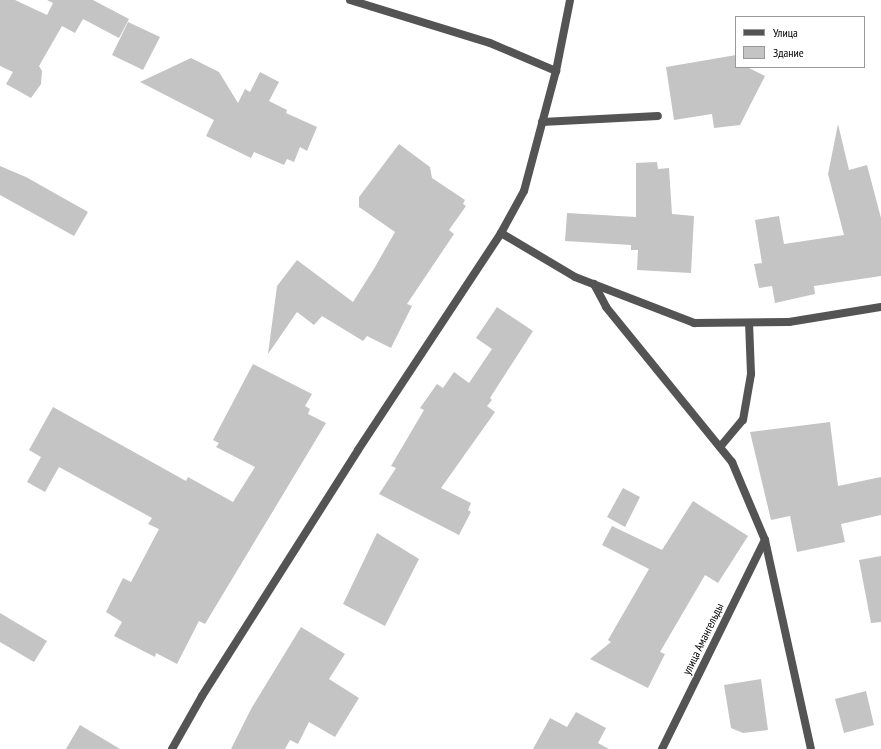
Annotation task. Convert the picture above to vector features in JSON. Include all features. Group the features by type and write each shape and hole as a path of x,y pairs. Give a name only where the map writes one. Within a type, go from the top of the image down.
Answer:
{"street":[{"path":"350,0 490,42 556,71"},
{"path":"172,749 202,696 358,450 501,233 524,191 556,71 570,0"},
{"path":"542,122 658,116"},
{"path":"501,233 574,277 694,323 749,324 789,322 881,306"},
{"path":"594,284 606,307 732,462 765,540 811,749"},
{"path":"720,447 743,420 751,374 749,324"},
{"name":"улица Амангельды","path":"662,749 765,540"}],"building":[{"path":"0,0 15,0 47,15 53,3 47,0 93,0 129,19 119,38 83,19 75,33 62,26 39,66 42,71 41,84 31,98 6,84 13,72 0,66"},
{"path":"128,22 160,37 143,70 112,55"},
{"path":"735,55 735,68 749,68 765,76 740,125 714,128 712,114 674,120 666,67"},
{"path":"191,58 219,72 238,103 245,89 250,92 260,72 279,82 269,101 287,110 286,113 317,127 307,151 300,147 294,162 287,159 284,165 254,152 251,158 206,136 214,120 140,82"},
{"path":"838,124 849,170 867,165 881,218 881,276 814,286 815,294 775,303 772,286 759,288 754,264 762,263 755,220 779,216 784,244 844,235 828,174"},
{"path":"399,144 430,167 432,178 465,200 463,204 466,206 449,230 454,234 407,304 412,306 391,348 367,336 363,341 322,316 314,325 297,312 268,354 277,286 297,260 353,302 375,267 395,232 359,207 359,197"},
{"path":"657,162 658,169 669,168 672,214 694,216 691,273 637,270 638,250 631,250 631,245 565,241 567,213 636,217 636,163"},
{"path":"0,166 26,177 88,212 74,236 0,195"},
{"path":"497,307 533,331 490,398 492,400 487,406 495,412 441,488 471,503 468,510 471,512 459,535 379,494 396,468 391,466 424,410 420,408 437,384 443,388 454,372 469,383 492,349 476,338"},
{"path":"253,364 312,394 305,406 310,409 308,414 326,423 205,624 199,621 177,664 156,653 155,657 114,636 122,622 106,612 123,578 131,582 159,529 148,524 152,518 59,467 45,492 27,482 41,457 29,450 53,407 186,481 188,477 233,502 255,467 216,447 219,443 213,440"},
{"path":"830,422 838,486 881,477 881,515 841,524 845,542 797,552 790,516 771,520 750,432"},
{"path":"623,488 640,497 625,527 607,517"},
{"path":"693,501 748,536 718,583 705,575 660,652 665,654 648,688 590,659 611,642 608,640 649,569 602,545 612,526 662,550"},
{"path":"377,533 419,559 385,626 343,604"},
{"path":"881,556 881,622 871,623 859,560"},
{"path":"0,613 47,641 34,662 0,642"},
{"path":"301,627 345,654 329,679 359,698 335,737 309,722 298,744 290,740 285,749 231,749 251,709"},
{"path":"761,679 768,730 743,733 731,728 724,685"},
{"path":"866,691 874,725 844,733 835,699"},
{"path":"576,712 606,728 598,743 609,749 533,749 550,718 567,727"},
{"path":"80,725 120,749 66,749"}]}
